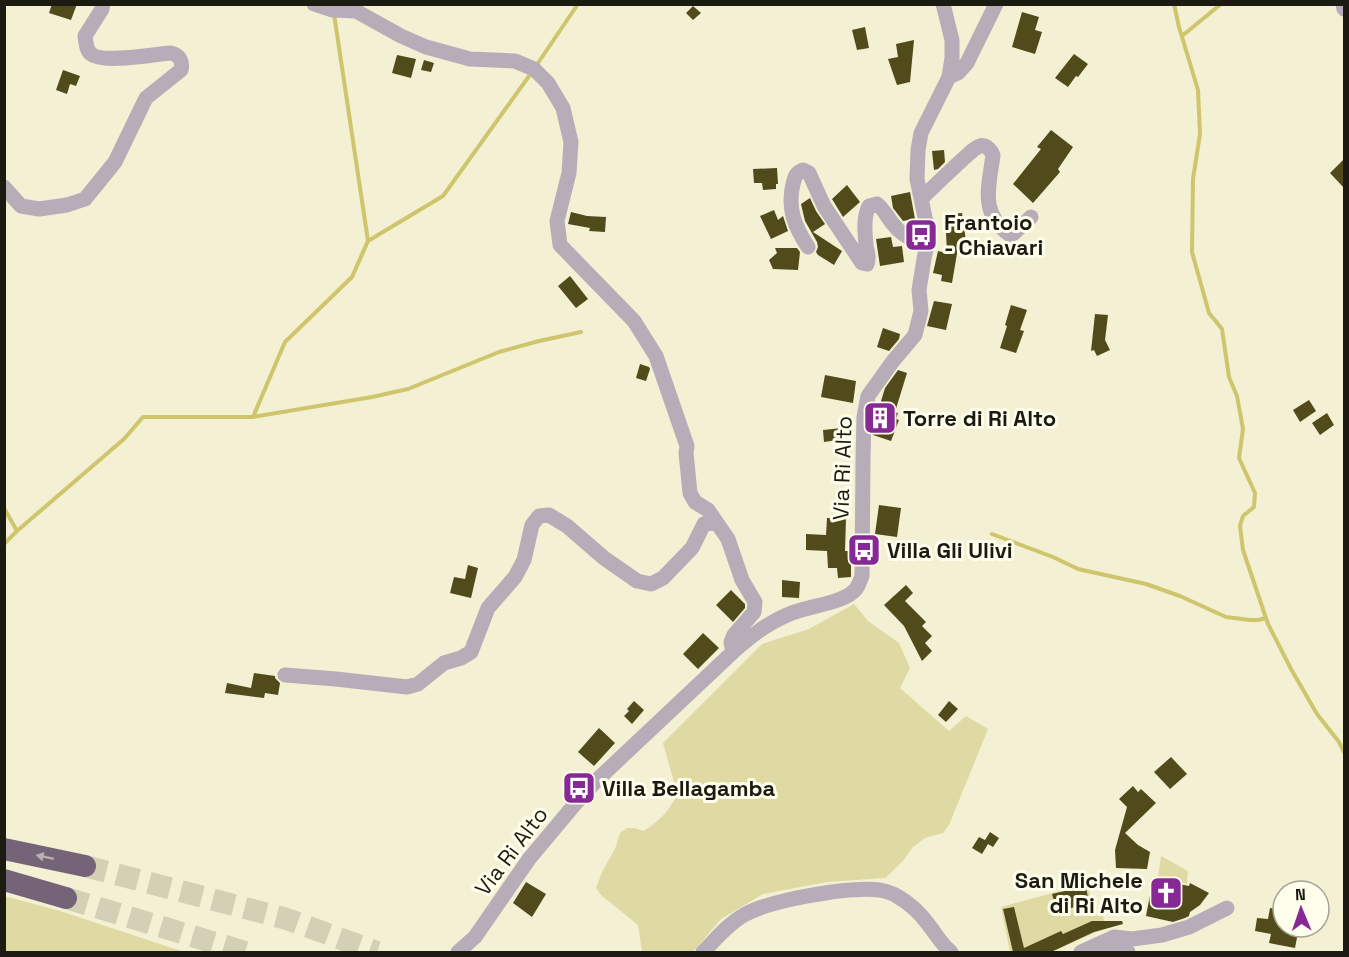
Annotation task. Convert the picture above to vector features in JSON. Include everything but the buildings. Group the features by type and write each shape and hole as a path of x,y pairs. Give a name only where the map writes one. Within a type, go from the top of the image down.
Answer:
{"highway":[{"path":"4,849 85,866"},
{"path":"4,880 66,898"}],"street":[{"path":"4,187 21,206 39,209 67,205 85,199 115,162 146,98 181,70 180,59 171,53 124,58 99,57 91,54 85,36 103,4"},
{"path":"314,4 332,10 356,11 426,47 470,59 515,61 534,69 548,83 563,108 571,142 569,173 557,221 560,245 634,321 656,356 687,446 690,494 695,501 708,510 728,539 741,580 755,602 754,612 734,635 731,642 733,652"},
{"name":"Via Ri Alto","path":"458,952 475,936 529,859 597,780 733,652 770,623 790,613 851,595 858,587 862,576 864,417 868,396 915,335 921,311 919,290 928,232 917,179 918,150 921,133 949,77 952,40 943,4"},
{"path":"949,77 958,73 968,63 996,4"},
{"path":"1343,4 1344,9"},
{"path":"921,199 978,146 984,146 988,147 993,155 987,190 989,208 994,220 1010,235 1031,217"},
{"path":"808,248 793,218 791,204 791,191 795,176 803,170 808,173 824,206 862,263 867,264 869,259 865,214 869,206 877,204 882,207 894,225 907,237 927,243"},
{"path":"285,675 407,687 418,684 444,663 471,652 488,608 515,577 524,560 532,525 539,516 549,516 567,526 604,558 637,581 651,584 663,578 692,548 704,524 716,522"},
{"path":"703,952 742,915 759,907 852,889 880,890 909,903 943,946 951,952"},
{"path":"1081,952 1114,937 1132,939 1162,935 1189,927 1227,908"},
{"path":"1099,944 1128,952"}],"shaded area":[{"path":"854,604 868,621 899,643 910,668 900,688 949,731 966,716 988,729 949,825 943,833 925,838 913,847 903,861 885,878 827,882 763,894 721,919 693,952 642,951 638,925 601,895 596,888 615,849 620,833 627,828 643,831 648,828 664,815 675,798 677,793 663,743 762,644 809,629"},
{"path":"1161,856 1188,871 1187,884 1158,877"},
{"path":"1089,883 1092,915 1103,916 1106,929 1052,952 1010,952 1001,907"},
{"path":"4,896 60,911 184,952 5,952"}],"waterway":[{"path":"536,66 578,4"},
{"path":"1174,4 1198,90 1200,134 1193,179 1192,252 1209,313 1222,329 1229,377 1237,396 1243,429 1239,458 1255,493 1254,507 1243,516 1240,526 1243,550 1268,624 1317,714 1344,752"},
{"path":"1182,36 1221,4"},
{"path":"4,544 124,439 143,417 253,417 285,342 352,277 368,241 334,14"},
{"path":"368,241 443,196 532,72"},
{"path":"253,417 408,389 499,352 581,332"},
{"path":"4,508 17,531"},
{"path":"992,534 1078,569 1146,584 1180,596 1226,617 1250,620 1266,618"}],"tunnel":[{"path":"85,866 287,919 377,952"},
{"path":"66,898 245,952"}],"place":[{"name":"Frantoio - Chiavari","path":"921,235"},
{"name":"Torre di Ri Alto","path":"880,418"},
{"name":"Villa Gli Ulivi","path":"864,550"},
{"name":"Villa Bellagamba","path":"579,788"},
{"name":"San Michele di Ri Alto","path":"1166,893"}]}
